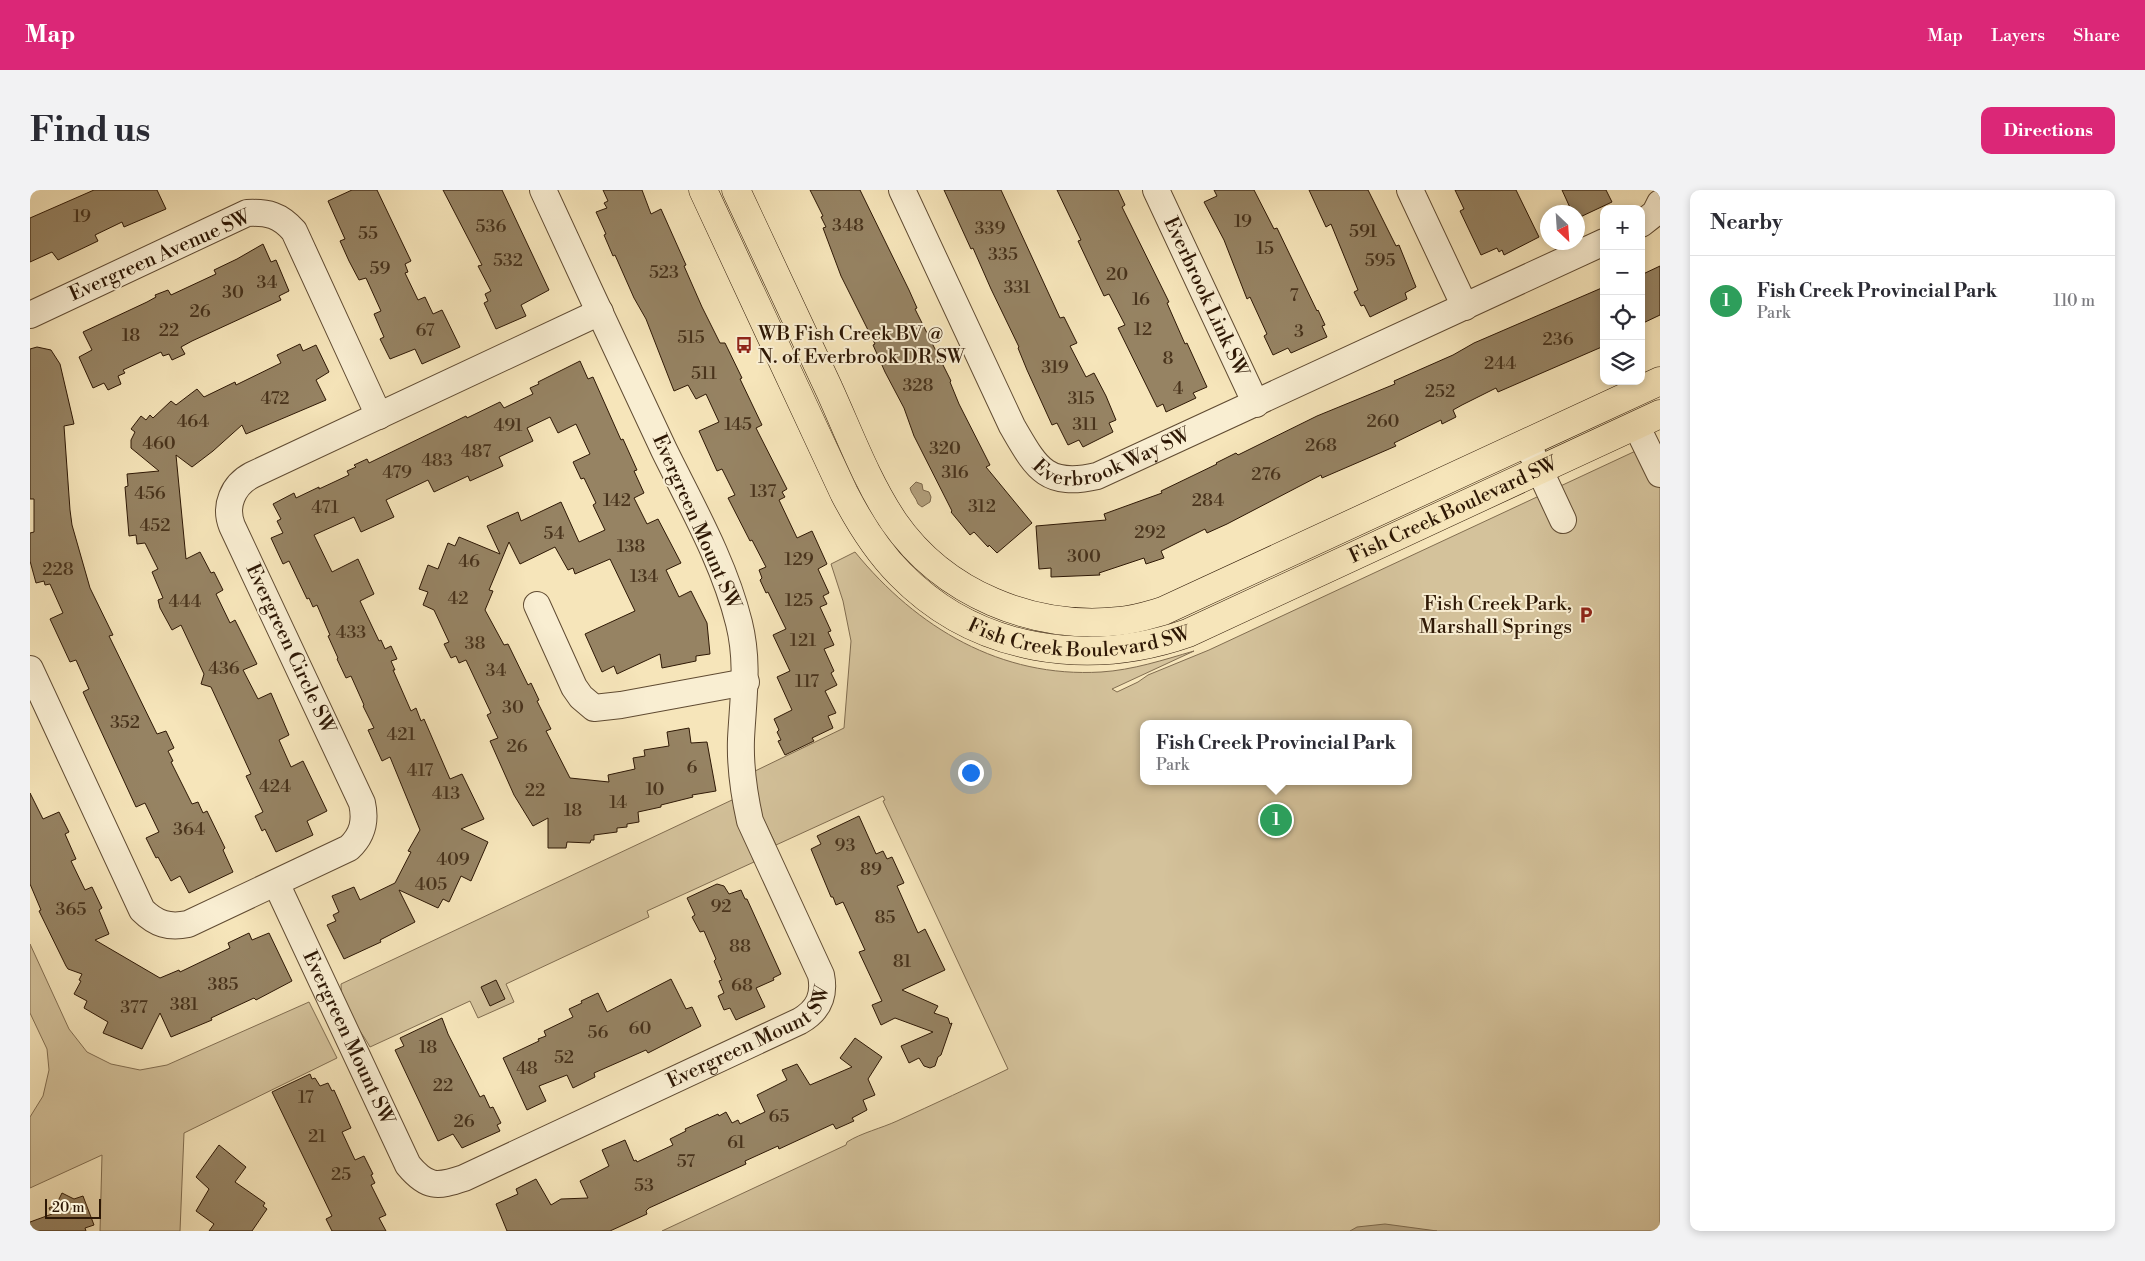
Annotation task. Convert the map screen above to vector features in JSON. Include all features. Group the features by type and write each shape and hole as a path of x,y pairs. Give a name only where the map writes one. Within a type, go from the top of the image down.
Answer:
{"main road":[{"name":"Fish Creek Boulevard SW","path":"704,190 844,493 863,528 900,574 923,594 968,623 1016,642 1047,649 1079,652 1130,649 1170,640 1215,621 1648,419"},
{"name":"Fish Creek Boulevard SW","path":"736,190 887,510 908,540 942,572 957,583 1001,606 1034,616 1075,622 1120,621 1163,612 1660,381"}],"street":[{"path":"543,190 600,312"},
{"name":"Everbrook Way SW","path":"902,190 1012,426 1031,459 1044,471 1056,478 1075,481 1098,476 1465,308 1600,244"},
{"name":"Everbrook Link SW","path":"1156,190 1256,404"},
{"path":"1410,190 1465,308"},
{"path":"1645,221 1655,212 1660,203"},
{"name":"Evergreen Avenue SW","path":"30,315 247,213 270,213 281,218 294,232 379,416"},
{"name":"Evergreen Circle SW","path":"30,670 142,910 153,920 169,926 188,924 349,848 364,826 364,812 232,526 229,510 230,499 244,480 600,312"},
{"name":"Evergreen Mount SW","path":"276,883 408,1165 416,1174 430,1183 444,1185 464,1178 800,1021 808,1016 820,1001 824,988 821,974 750,821 742,780 741,759 746,682 740,626 725,580 600,312"},
{"path":"1648,419 1660,474"},
{"path":"1527,443 1563,520"},
{"path":"537,605 574,687 580,697 594,708 621,705 746,682"}],"shaded area":[{"path":"1657,441 1660,448 1660,1231 662,1231 846,1145 847,1142 859,1136 897,1121 1008,1069 883,801 885,800 883,796 776,845 757,806 753,772 844,728 851,641 843,601 831,564 855,552 879,579 906,604 934,625 964,643 996,657 1029,666 1064,672 1113,671 1148,664 1194,651 1112,689 1117,692 1148,675 1209,650"},
{"path":"916,482 922,484 923,490 929,492 931,497 930,502 922,507 918,504 910,488"},
{"path":"732,800 754,862 647,911 649,917 506,984 514,1002 478,1018 470,1001 370,1047 347,1010 341,984"},
{"path":"30,944 69,1029 87,1052 111,1064 140,1070 167,1065 309,1002 337,1058 184,1133 180,1231 100,1231 102,1155 30,1188 30,1117 43,1096 49,1070 47,1049 30,1013"},
{"path":"1385,1224 1437,1231 1350,1231 1357,1227"}],"building":[{"path":"94,190 157,190 166,209 124,227 122,222 95,235 98,241 58,260 52,252 30,262 30,218"},
{"path":"352,190 377,190 411,261 405,264 408,272 405,273 418,300 425,297 433,314 442,310 460,347 422,364 415,349 390,359 380,339 384,337 374,314 381,311 366,278 359,280 349,261 340,241 345,239 328,201"},
{"path":"443,190 502,190 549,290 521,305 526,316 496,329 484,303 488,301 485,294 491,291 478,266 482,265"},
{"path":"603,190 642,190 651,214 661,209 702,307 720,343 725,343 762,425 756,428 787,489 782,492 785,497 779,500 797,538 812,531 827,564 818,569 829,593 823,596 827,604 820,607 831,631 828,632 834,645 824,649 834,671 831,673 837,685 825,691 836,713 828,716 833,728 812,738 814,741 785,755 778,741 781,740 774,719 792,710 777,677 790,671 773,635 786,629 760,580 762,578 759,570 766,567 728,498 735,495 722,469 717,471 699,431 719,422 706,394 696,399 688,385 674,391 646,319 604,235 606,234 596,212 607,208 604,203 608,201"},
{"path":"810,190 860,190 909,290 917,308 915,309 951,381 959,404 990,465 986,467 1032,523 997,553 989,545 988,547 974,532 970,535 951,512 914,436 904,408 885,372 873,345 875,344 841,276 823,228 826,227 821,217 823,216"},
{"path":"944,190 1001,190 1060,318 1064,317 1077,343 1070,346 1086,377 1094,373 1106,396 1116,420 1109,423 1113,432 1083,447 1079,440 1068,445 1057,423 1052,425 1027,370 1019,347"},
{"path":"1057,190 1118,190 1125,205 1122,207 1169,302 1167,303 1185,344 1187,343 1207,387 1193,393 1196,398 1166,412 1163,404 1157,407 1118,328 1125,325 1109,294 1104,296 1078,241 1081,240"},
{"path":"1214,190 1254,190 1274,229 1277,228 1318,310 1325,325 1322,326 1327,337 1291,353 1288,348 1273,355 1264,336 1267,334 1250,297 1247,299 1224,240 1204,202 1217,196"},
{"path":"1309,190 1368,190 1396,246 1399,245 1416,287 1405,293 1407,299 1370,317 1364,305 1361,306 1354,292 1358,290 1331,224 1326,227"},
{"path":"1455,190 1516,190 1539,237 1504,255 1502,250 1499,252 1497,248 1481,255 1460,211 1464,209"},
{"path":"1562,190 1606,190 1612,202 1600,205 1600,208 1585,215 1585,205 1569,205"},
{"path":"263,244 271,262 276,260 289,291 279,296 281,300 181,347 185,354 172,360 169,354 163,356 161,352 123,370 125,373 118,376 121,384 108,390 104,383 93,388 79,357 92,350 83,332 147,302 156,297 155,295 168,290 171,295 216,274 214,270"},
{"path":"1660,266 1660,315 1645,322 1645,295 1645,273"},
{"path":"1600,289 1600,348 1498,392 1496,388 1453,410 1456,417 1442,424 1441,420 1394,443 1396,446 1322,478 1321,475 1227,524 1207,533 1205,529 1161,551 1164,558 1146,564 1144,558 1099,573 1100,575 1051,577 1051,568 1039,569 1036,526 1106,520 1104,514 1162,493 1161,491 1236,453 1238,455 1317,416 1395,384 1394,381 1453,355 1474,343"},
{"path":"300,344 303,351 316,345 329,372 316,380 326,400 246,434 242,425 192,467 176,455 186,559 200,552 211,573 214,572 223,590 216,594 230,623 235,620 257,664 243,670 258,699 271,693 289,735 279,740 291,767 303,761 327,811 307,821 313,835 276,852 265,829 262,831 255,816 263,812 246,776 251,774 211,687 201,684 204,674 181,625 172,630 160,608 158,600 163,598 152,572 158,569 145,543 137,544 136,535 129,536 125,487 128,486 127,474 159,471 131,448 131,440 135,432 131,429 141,416 146,420 150,415 153,418 171,401 176,405 197,389 204,397 235,382 236,385 281,363 277,355"},
{"path":"37,347 51,350 60,364 74,424 64,426 70,510 72,525 90,588 113,635 109,636 157,734 166,731 174,748 168,751 173,761 171,762 192,804 198,802 203,813 207,811 225,848 223,850 233,872 189,893 180,876 171,881 146,838 159,832 145,803 136,807 83,692 89,689 76,660 70,662 50,619 63,613 50,584 45,585 44,581 36,583 30,561 30,533 34,532 34,499 30,499 30,349"},
{"path":"580,361 588,379 593,377 621,440 623,439 637,470 634,471 644,493 634,498 647,524 658,519 681,563 666,570 679,597 691,591 707,623 710,654 696,656 696,661 662,668 660,654 617,674 614,666 602,672 585,634 635,611 610,559 575,574 573,568 568,570 555,547 520,564 509,542 489,590 493,591 485,610 504,645 508,644 528,685 531,683 539,700 537,701 551,729 546,731 570,778 609,782 608,775 635,769 633,758 645,756 644,750 669,746 667,732 689,728 691,743 707,742 716,791 692,795 693,797 638,812 639,822 627,824 627,827 617,828 617,832 594,835 594,840 591,840 590,843 567,842 566,848 548,848 548,818 533,826 514,795 490,741 498,738 487,715 491,713 466,660 459,663 456,656 451,658 444,644 449,642 434,610 423,605 428,592 419,589 428,565 438,569 448,543 455,546 459,537 500,554 487,526 518,512 521,521 561,502 579,542 605,530 593,505 596,503 584,478 581,479 573,462 590,454 576,424 558,433 550,417 527,428 533,441 499,457 503,466 470,481 468,476 434,492 428,480 386,500 394,517 361,532 354,517 314,535 332,572 358,559 374,594 360,601 379,641 381,640 385,649 391,646 397,659 391,661 395,670 393,670 411,711 416,708 421,721 424,719 450,779 462,774 484,819 461,829 488,842 471,881 461,876 449,902 443,899 438,908 399,890 415,922 380,940 381,942 344,959 327,925 336,921 333,915 339,912 332,896 354,887 360,900 395,883 411,852 408,851 420,830 390,757 382,761 368,730 374,728 351,676 346,678 337,659 328,636 330,635 317,605 313,607 309,598 307,599 289,561 283,564 271,538 283,533 277,521 281,519 273,504 294,493 296,498 319,487 319,489 349,475 347,471 356,467 354,465 367,459 369,463 466,416 467,418 500,402 504,408 533,394 530,388 539,384 538,382"},
{"path":"30,793 43,819 59,812 69,832 65,834 76,859 71,861 85,890 92,887 102,908 99,910 109,934 95,940 160,978 179,970 180,972 230,948 228,943 249,933 252,940 269,933 292,981 256,1000 254,998 211,1018 212,1020 171,1037 160,1013 142,1049 103,1033 108,1022 84,1008 87,1001 74,994 81,981 79,980 82,974 68,969 66,966 39,911 41,910 30,884"},
{"path":"859,816 876,854 883,851 887,859 892,857 904,883 897,886 918,933 925,929 945,970 902,990 938,1006 934,1013 948,1018 950,1024 952,1023 941,1055 938,1057 935,1066 930,1068 924,1066 919,1058 909,1063 901,1046 933,1032 895,1018 881,1025 872,1005 882,1001 859,952 865,950 843,902 836,905 833,897 831,897 811,849 821,844 817,836"},
{"path":"717,884 724,886 729,894 741,890 745,899 747,899 781,974 773,978 774,980 756,988 765,1007 736,1020 730,1008 724,1010 718,996 724,993 719,981 722,980 714,961 716,959 704,931 700,932 692,917 695,915 687,898"},
{"path":"671,979 686,1009 692,1007 701,1026 648,1053 646,1050 594,1073 595,1077 573,1088 567,1075 539,1086 546,1101 527,1110 503,1058 539,1041 538,1039 546,1036 544,1031 573,1017 569,1009 598,993 607,1012"},
{"path":"496,980 505,999 490,1006 481,987"},
{"path":"442,1018 448,1034 480,1097 484,1095 490,1108 493,1107 501,1123 497,1125 500,1131 462,1148 453,1134 438,1141 395,1050 404,1046 400,1038"},
{"path":"855,1038 882,1057 868,1079 875,1095 863,1100 867,1110 852,1118 854,1121 836,1129 833,1124 779,1149 778,1146 745,1161 746,1164 649,1208 646,1211 647,1214 610,1231 507,1231 496,1204 518,1194 516,1189 536,1179 551,1205 561,1199 588,1198 580,1181 609,1166 602,1150 625,1140 634,1161 636,1160 637,1162 673,1145 670,1139 686,1131 685,1129 718,1114 719,1116 726,1112 732,1123 738,1120 740,1124 765,1112 757,1095 787,1080 782,1070 797,1064 810,1085 852,1067 840,1058"},
{"path":"310,1074 312,1079 315,1078 320,1086 328,1083 332,1091 334,1090 351,1128 342,1132 355,1160 364,1156 373,1174 371,1175 375,1183 371,1185 386,1215 379,1218 386,1231 332,1231 326,1219 332,1216 272,1092"},
{"path":"219,1145 246,1167 235,1182 265,1203 263,1206 267,1209 252,1231 209,1231 214,1224 196,1211 209,1189 196,1177"},
{"path":"62,1193 74,1199 83,1196 94,1225 85,1228 86,1231 30,1231 30,1222 52,1214 49,1208 56,1205"}],"place":[{"name":"WB Fish Creek BV @ N. of Everbrook DR SW","path":"744,345"},
{"name":"Fish Creek Park, Marshall Springs","path":"1586,615"},
{"name":"Fish Creek Provincial Park","path":"1276,820"}]}
